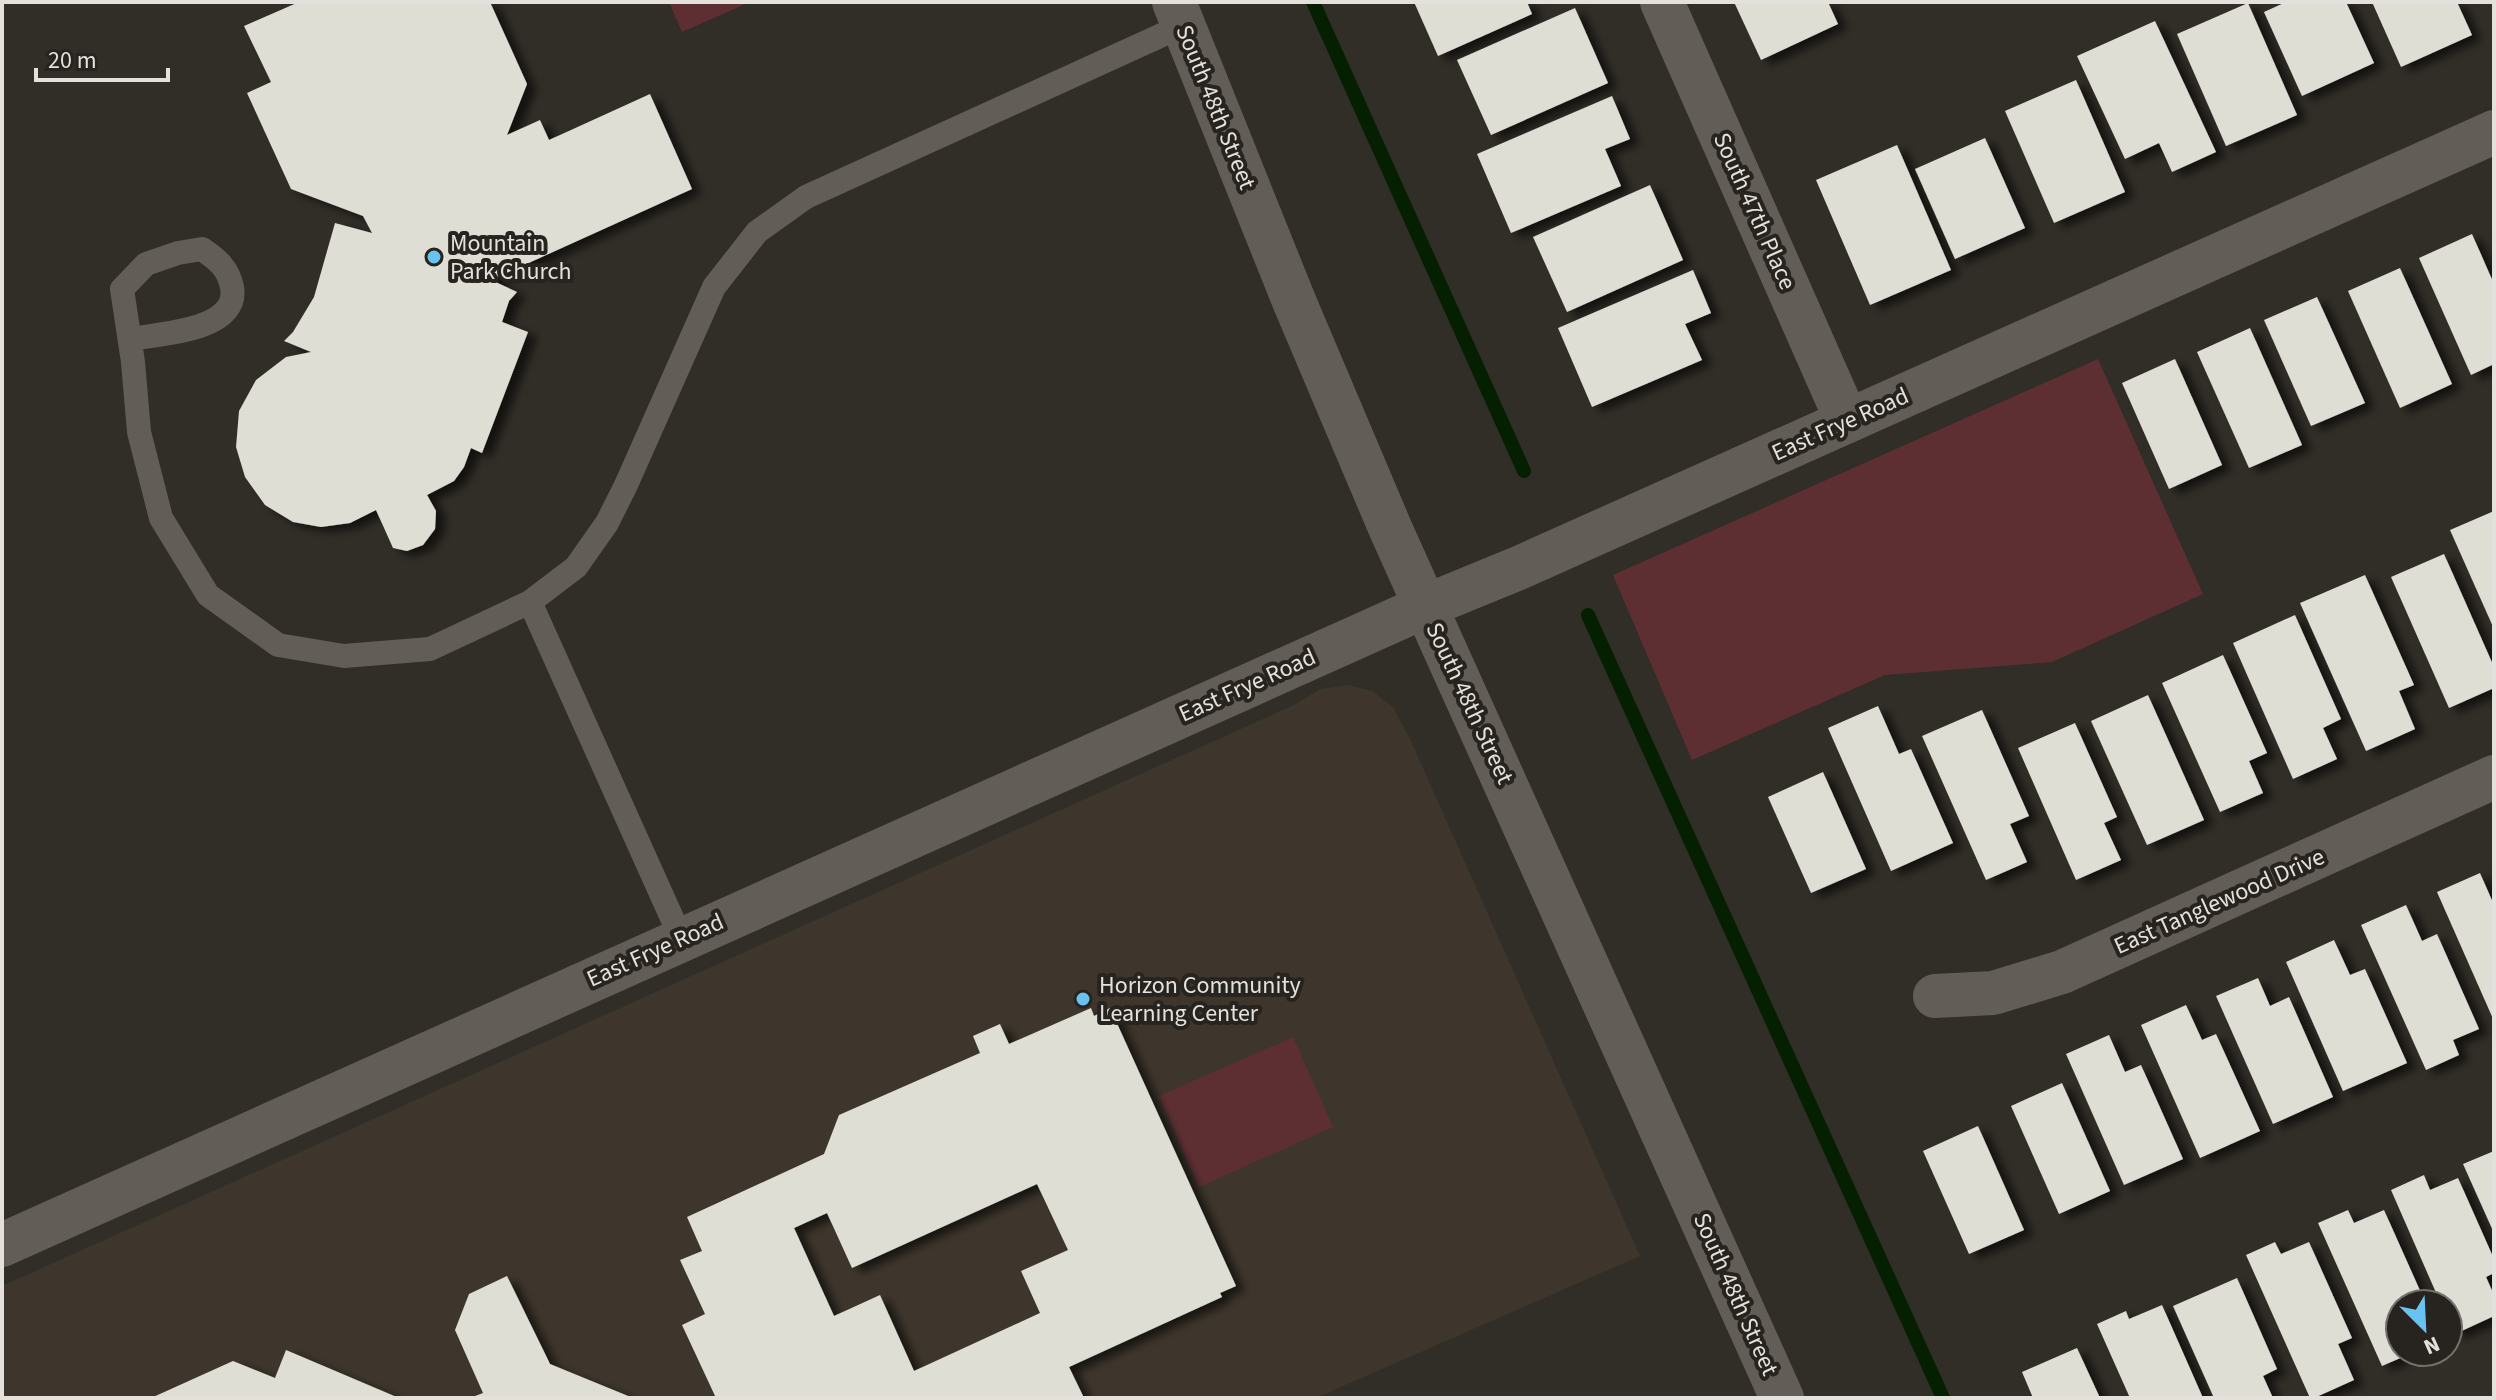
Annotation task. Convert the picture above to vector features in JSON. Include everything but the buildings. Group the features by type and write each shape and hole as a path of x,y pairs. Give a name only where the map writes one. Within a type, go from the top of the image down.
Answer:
{"street":[{"name":"South 47th Place","path":"1662,2 1847,421"},
{"name":"South 48th Street","path":"1179,14 1294,301 1426,606 1782,1398"},
{"name":"East Frye Road","path":"2,1245 395,1070 681,938 2494,132"},
{"name":"East Tanglewood Drive","path":"1935,996 1993,993 2062,972 2494,777"}],"lane":[{"path":"130,339 193,329 216,319 228,309 233,294 230,276 220,261 202,249 178,253 146,264 122,289 139,432 161,518 208,595 278,645 344,656 430,649 530,602 576,567 607,523 714,287 757,232 806,197 1179,14"},
{"path":"530,602 681,938"}],"shaded area":[{"path":"669,2 750,2 682,32"},
{"path":"2098,359 2203,594 2052,662 1885,675 1692,760 1613,575"},
{"name":"Horizon Community Learning Center","path":"1348,685 1372,691 1393,707 1411,741 1640,1256 1316,1398 2,1398 2,1286 1294,705 1320,689"},
{"path":"1293,1037 1333,1127 1199,1187 1159,1096"}],"waterway":[{"path":"1313,2 1524,471"},
{"path":"1588,615 1943,1398"}],"place":[{"name":"Mountain Park Church","path":"434,257"},
{"name":"Horizon Community Learning Center","path":"1083,999"}]}
